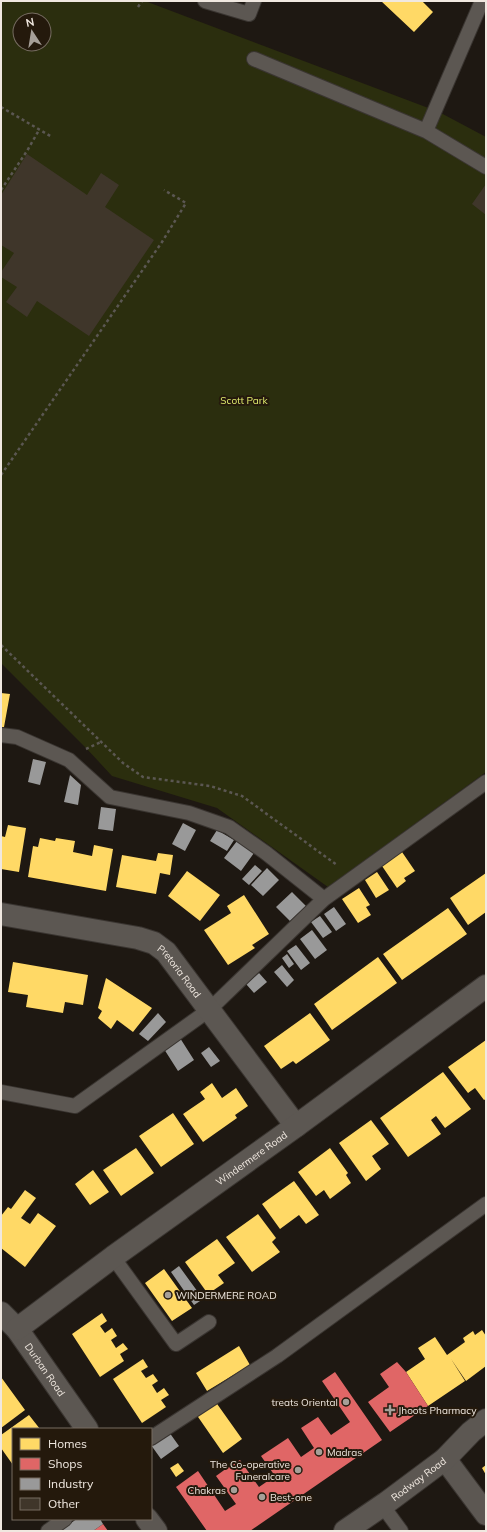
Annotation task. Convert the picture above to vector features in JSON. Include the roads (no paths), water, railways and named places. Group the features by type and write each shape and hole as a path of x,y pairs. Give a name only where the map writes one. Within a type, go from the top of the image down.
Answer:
{"street":[{"name":"Pretoria Road","path":"1,914 138,938 154,943 166,952 296,1126"},
{"name":"Windermere Road","path":"17,1329 113,1257 296,1126 486,986"},
{"name":"Durban Road","path":"1,1313 17,1329 86,1428"},
{"name":"Rodway Road","path":"345,1531 445,1459 471,1432 486,1420"},
{"path":"445,1459 486,1514"},
{"path":"148,1520 156,1531"}],"lane":[{"path":"205,1 249,14 254,1"},
{"path":"426,131 482,1"},
{"path":"254,59 426,131 486,167"},
{"path":"1,735 17,737 69,760 110,797 188,814 229,827 266,853 324,899"},
{"path":"1,1092 75,1106 209,1010 324,899 486,782"},
{"path":"152,1437 277,1356 486,1204"},
{"path":"113,1257 176,1344 209,1322"},
{"path":"382,1505 401,1531"},
{"path":"48,1531 64,1520"}],"place":[{"name":"WINDERMERE ROAD","path":"168,1295"},
{"name":"treats Oriental","path":"346,1402"},
{"name":"Jhoots Pharmacy","path":"390,1410"},
{"name":"Madras","path":"319,1452"},
{"name":"The Co-operative Funeralcare","path":"298,1470"},
{"name":"Chakras","path":"234,1490"},
{"name":"Best-one","path":"262,1497"}],"park label":[{"name":"Scott Park","path":"244,400"}]}
